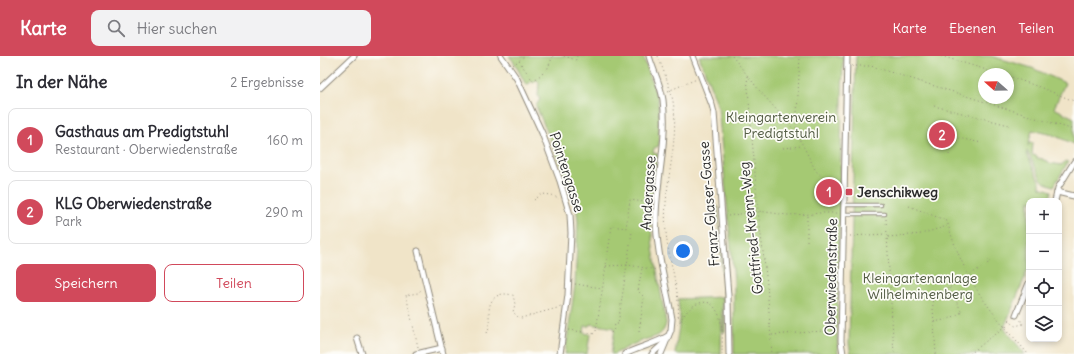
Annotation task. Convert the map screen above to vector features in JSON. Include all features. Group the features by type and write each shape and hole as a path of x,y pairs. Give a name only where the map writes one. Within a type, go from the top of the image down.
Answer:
{"street":[{"path":"320,88 354,56"},
{"name":"Pointengasse","path":"501,56 523,91 542,133 570,215 571,233 567,305 560,354"},
{"name":"Andergasse","path":"649,56 662,93 665,128 657,198 657,229 672,325 661,354"},
{"name":"Franz-Glaser-Gasse","path":"693,56 714,113 728,294 729,354"},
{"name":"Oberwiedenstraße","path":"843,354 841,341 848,56"},
{"path":"1056,198 1057,192 1074,162"},
{"path":"1057,192 1074,196"},
{"path":"418,252 442,351 418,354"},
{"path":"1016,315 1026,290"},
{"path":"625,354 668,336"},
{"path":"652,354 663,344 668,336"},
{"path":"357,338 362,354"}],"lane":[{"path":"844,205 881,205"},
{"path":"844,214 885,214"}],"path":[{"path":"509,67 524,56"},
{"path":"518,61 533,81 547,70 553,56"},
{"path":"564,56 576,60 577,56"},
{"path":"658,56 670,90 675,121 666,194 666,231 677,297 677,326 689,309 693,306 701,302 710,303 717,311 722,329 722,354"},
{"path":"732,56 747,76 796,132 816,171 839,191 845,191"},
{"path":"796,132 800,56"},
{"path":"941,56 980,68"},
{"path":"847,66 870,66 1074,130"},
{"name":"Gottfried-Krenn-Weg","path":"747,76 758,211 768,284 772,354"},
{"path":"1014,78 1074,102"},
{"path":"662,93 694,81"},
{"path":"934,106 1009,125"},
{"path":"949,155 954,136 982,143"},
{"path":"783,148 803,146"},
{"path":"534,200 542,194 552,195 560,199 565,197"},
{"path":"596,331 612,226 626,228 630,200 651,203"},
{"path":"909,206 947,221 956,249 969,275 986,303 1028,354"},
{"path":"728,216 758,211 787,215 817,213 844,214"},
{"path":"807,241 808,214"},
{"path":"885,214 888,237 894,354"},
{"path":"888,237 918,234 948,226"},
{"path":"611,333 615,324 618,324 632,232"},
{"path":"849,236 887,234"},
{"path":"890,295 932,292 949,288 990,262 988,260"},
{"path":"606,266 628,265 656,270"},
{"path":"639,331 644,297 638,290 642,268"},
{"path":"575,284 602,288"},
{"path":"934,322 949,320 962,312 949,288"},
{"path":"418,354 406,295 418,293 422,289"},
{"path":"932,292 936,354"},
{"path":"487,333 489,325 489,306 492,301 501,294 513,295 515,304 513,312 521,318 567,305"},
{"path":"970,354 1006,327 1009,320 1015,326 1023,324 1023,322"},
{"path":"569,330 596,334"},
{"path":"771,335 837,330"}],"green space":[{"path":"509,56 643,56 658,100 659,146 654,148 653,153 658,154 651,204 651,226 653,248 666,323 665,328 660,334 611,354 615,328 590,324 589,326 585,326 584,333 590,334 587,354 565,354 575,285 578,222 577,212 563,169 536,106 540,99 538,96 539,83 537,80 526,85 514,62"},
{"name":"Kleingartenverein Predigtstuhl","path":"699,56 843,56 837,329 838,354 734,354 734,281 718,106"},
{"name":"Kleingartenanlage Wilhelminenberg","path":"856,56 991,56 1032,68 1065,83 1054,108 1074,118 1074,144 1053,135 1032,130 1028,146 1029,143 1033,143 1032,155 1048,161 1048,163 1062,165 1065,161 1068,162 1054,186 1045,183 1041,179 1027,151 1040,183 1040,187 1052,191 1050,198 1026,198 1026,274 1004,328 1025,354 851,354 849,344"},
{"path":"717,206 725,297 725,332 723,332 724,297"},
{"path":"722,297 721,354 675,354 680,319 678,299"}],"place":[{"name":"KLG Oberwiedenstraße","path":"942,135"},
{"name":"Gasthaus am Predigtstuhl","path":"829,192"},
{"name":"Jenschikweg","path":"849,192"}]}
